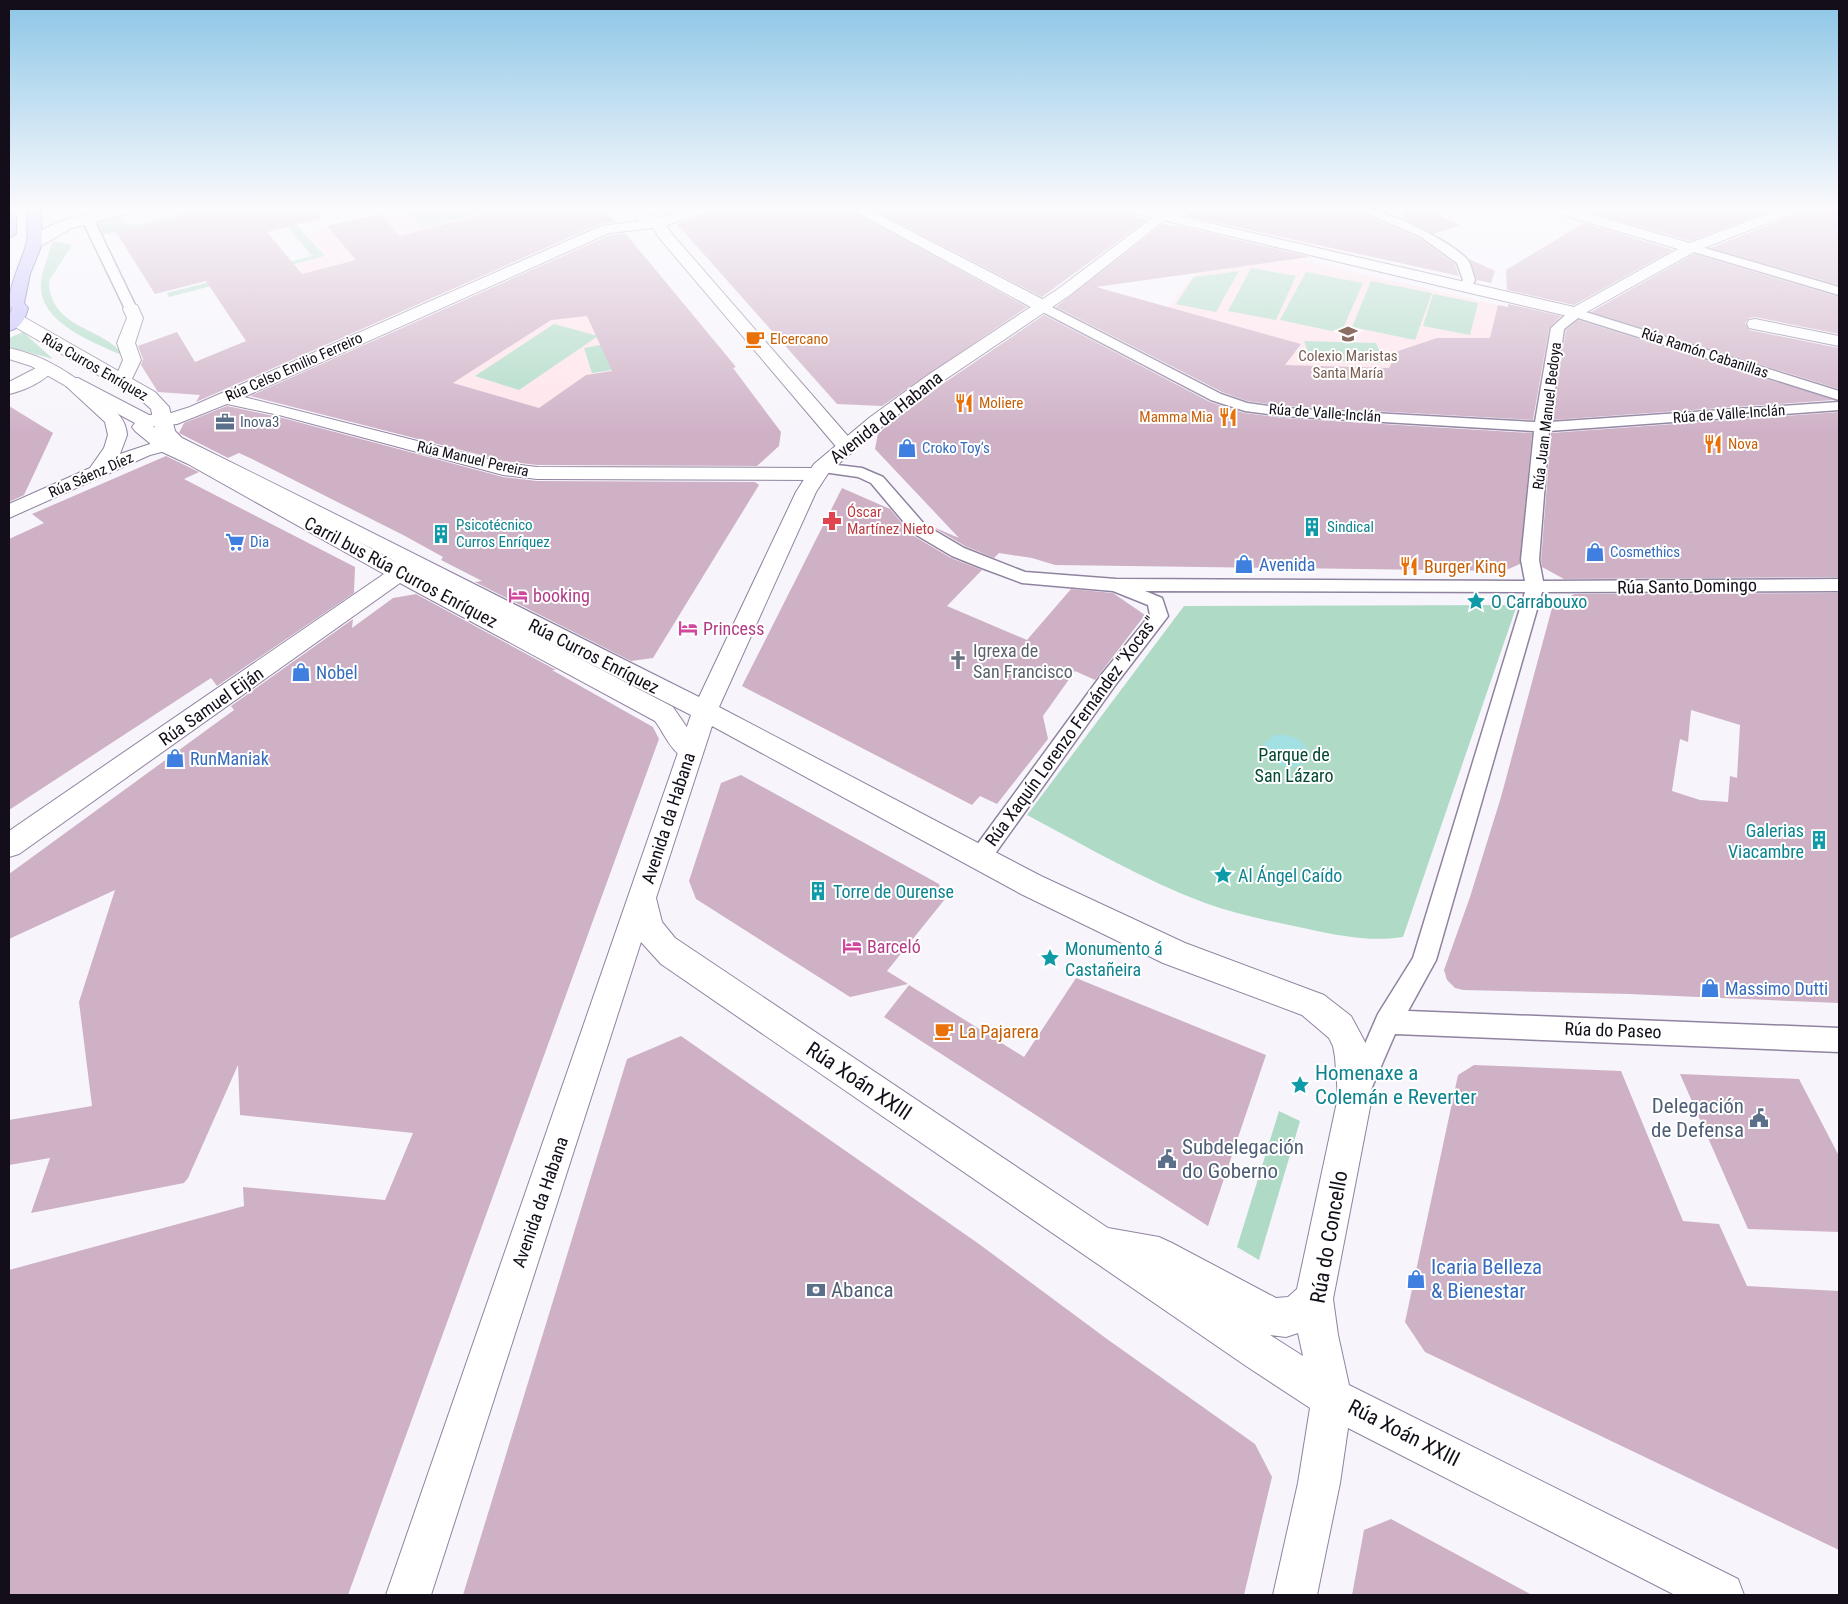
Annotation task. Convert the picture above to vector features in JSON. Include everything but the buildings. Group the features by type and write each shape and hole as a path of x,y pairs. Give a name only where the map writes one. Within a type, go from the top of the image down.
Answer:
{"main road":[{"path":"12,312 19,284"}],"street":[{"path":"118,284 134,318 126,344 132,360 123,381"},
{"name":"Rúa Celso Emilio Ferreiro","path":"163,421 181,417 484,284"},
{"path":"706,284 846,446"},
{"name":"Rúa de Valle-Inclán","path":"1000,284 1216,398 1245,407 1283,412 1542,427 1839,406"},
{"name":"Avenida da Habana","path":"408,1595 690,751 704,713 806,492 819,471 846,446 934,379 1072,284"},
{"name":"Rúa Ramón Cabanillas","path":"1457,284 1576,313 1839,396"},
{"name":"Rúa Juan Manuel Bedoya","path":"1535,587 1530,560 1542,427 1558,328 1576,313 1628,284"},
{"path":"1814,284 1839,291"},
{"name":"Rúa Curros Enríquez","path":"12,312 45,339 123,381 160,407 170,444 383,545 403,566 745,732 978,859"},
{"path":"1755,324 1839,341"},
{"name":"Rúa Curros Enríquez","path":"9,353 46,368 146,421 163,421"},
{"name":"Rúa Curros Enríquez","path":"14,387 46,368"},
{"name":"Rúa Curros Enríquez","path":"72,382 110,416 118,426 116,445 96,473"},
{"name":"Rúa Manuel Pereira","path":"224,398 281,410 503,469 537,474 819,471"},
{"path":"132,414 138,423 170,444"},
{"name":"Rúa Sáenz Díez","path":"9,512 142,452 170,444"},
{"path":"819,471 862,473 877,480 919,529 958,552 1022,577 1116,585 1535,587 1424,960 1404,997 1387,1022 1355,1097"},
{"name":"Carril bus Rúa Curros Enríquez","path":"403,566 664,714 690,751"},
{"name":"Rúa Samuel Eiján","path":"9,846 395,578 403,566"},
{"name":"Rúa Santo Domingo","path":"1535,587 1839,584"},
{"name":"Rúa Xaquín Lorenzo Fernández \"Xocas\"","path":"978,859 1109,679 1158,616 1156,602 1116,585"},
{"name":"Rúa do Concello","path":"978,859 1174,952 1313,1005 1340,1027 1350,1050 1355,1097 1314,1299 1318,1334 1332,1398 1319,1483 1294,1595"},
{"name":"Rúa Xoán XXIII","path":"641,899 646,923 653,938 672,954 1100,1245 1332,1398 1722,1595"},
{"name":"Rúa do Paseo","path":"1387,1022 1839,1040"},
{"name":"Rúa Xoán XXIII","path":"1100,1245 1159,1256 1273,1317 1287,1318 1301,1313 1314,1299"}],"shaded area":[{"path":"222,284 282,284 217,297 210,287"},
{"path":"611,284 667,284 704,328 651,336 646,366 586,375 539,409 453,383 556,316"},
{"name":"Colexio Maristas Santa María","path":"1187,284 1406,284 1532,313 1551,325 1537,399 1277,401 1157,321"}],"green space":[{"path":"41,284 50,284 52,297 58,309 79,326 115,346 124,356 70,330 49,309 43,297"},
{"path":"203,284 219,284 169,297 167,293"},
{"path":"1189,284 1232,284 1216,312 1176,304"},
{"path":"1243,284 1292,284 1276,320 1228,311"},
{"path":"1300,284 1363,284 1341,333 1280,320"},
{"path":"1370,284 1386,284 1432,293 1415,340 1352,327"},
{"path":"1433,294 1478,303 1470,335 1423,326"},
{"path":"554,324 598,336 519,390 475,376"},
{"path":"23,332 53,359 9,347 9,338"},
{"path":"650,336 644,365 592,373 584,348"},
{"path":"1304,341 1376,343 1385,363 1311,360"},
{"name":"Parque de San Lázaro","path":"1517,605 1403,937 1367,939 1343,936 1243,915 1205,903 1137,873 1027,815 1184,606"},
{"path":"1279,1111 1300,1121 1259,1260 1237,1247"}],"water":[{"path":"1276,735 1287,735 1301,741 1309,754 1305,763 1292,767 1280,765 1270,758 1264,746 1266,741"}],"place":[{"name":"Colexio Maristas Santa María","path":"1348,334"},
{"name":"Elcercano","path":"755,339"},
{"name":"Moliere","path":"964,403"},
{"name":"Mamma Mia","path":"1228,417"},
{"name":"Inova3","path":"225,422"},
{"name":"Nova","path":"1713,444"},
{"name":"Croko Toy‘s","path":"907,448"},
{"name":"Óscar Martínez Nieto","path":"832,521"},
{"name":"Sindical","path":"1312,527"},
{"name":"Psicotécnico Curros Enríquez","path":"441,534"},
{"name":"Dia","path":"235,542"},
{"name":"Cosmethics","path":"1595,552"},
{"name":"Avenida","path":"1244,564"},
{"name":"Burger King","path":"1409,566"},
{"name":"booking","path":"518,595"},
{"name":"O Carrabouxo","path":"1476,601"},
{"name":"Princess","path":"688,628"},
{"name":"Igrexa de San Francisco","path":"958,660"},
{"name":"Nobel","path":"301,672"},
{"name":"RunManiak","path":"175,758"},
{"name":"Galerias Viacambre","path":"1819,840"},
{"name":"Al Ángel Caído","path":"1223,875"},
{"name":"Torre de Ourense","path":"818,891"},
{"name":"Barceló","path":"852,946"},
{"name":"Monumento á Castañeira","path":"1050,958"},
{"name":"Massimo Dutti","path":"1710,988"},
{"name":"La Pajarera","path":"944,1031"},
{"name":"Homenaxe a Colemán e Reverter","path":"1300,1085"},
{"name":"Delegación de Defensa","path":"1759,1118"},
{"name":"Subdelegación do Goberno","path":"1167,1159"},
{"name":"Icaria Belleza & Bienestar","path":"1416,1279"},
{"name":"Abanca","path":"816,1290"}]}
